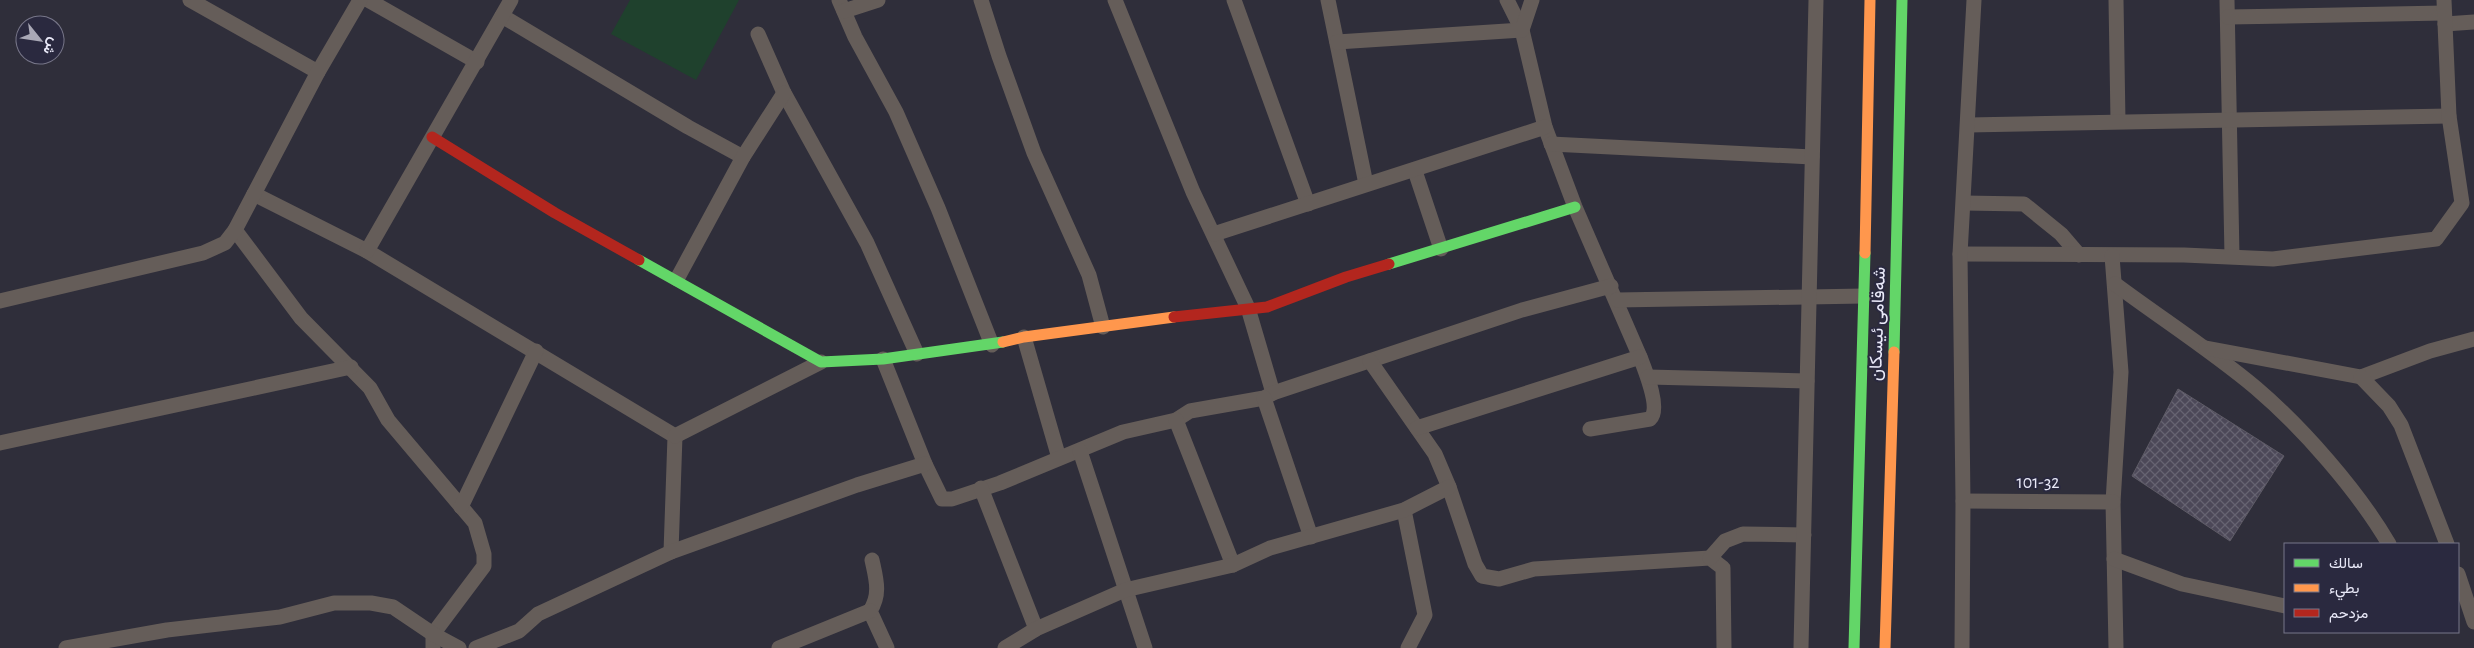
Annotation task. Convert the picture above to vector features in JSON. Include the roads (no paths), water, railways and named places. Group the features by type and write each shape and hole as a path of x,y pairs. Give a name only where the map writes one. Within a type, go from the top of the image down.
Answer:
{"main road":[{"name":"شەقامی ئیسکان","path":"1854,648 1870,0"},
{"name":"شەقامی ئیسکان","path":"1885,648 1897,258 1902,0"},
{"path":"432,137 555,213 677,279 734,314 821,362 883,359 992,345 1024,337 1267,307 1346,277 1441,249 1460,240 1575,207"}],"street":[{"path":"190,0 318,72"},
{"path":"0,301 211,251 225,243 235,230 318,72 360,0"},
{"path":"368,0 477,62"},
{"path":"367,251 511,0"},
{"path":"878,0 842,6 855,37 896,112 938,208 992,345"},
{"path":"982,0 999,56 1034,153 1089,275 1103,327"},
{"path":"1115,0 1193,192 1248,308 1268,396 1310,537"},
{"path":"1234,0 1308,204"},
{"path":"1328,0 1366,184"},
{"path":"1507,0 1522,30 1545,127 1551,144 1575,207 1614,293 1648,377 1654,416 1650,419 1590,429"},
{"path":"1522,30 1532,0"},
{"path":"1801,648 1816,0"},
{"path":"1962,648 1963,501 1960,254 1974,0"},
{"path":"2116,0 2118,121"},
{"path":"2227,0 2232,256"},
{"path":"2228,17 2444,12 2474,22"},
{"path":"1960,254 2232,256 2273,259 2430,241 2440,234 2452,213 2468,199 2449,116 2444,12"},
{"path":"502,16 688,127 743,157"},
{"path":"1337,42 1522,30"},
{"path":"758,34 784,93 867,243 917,354"},
{"path":"677,279 743,157 784,93"},
{"path":"1968,125 2449,116"},
{"path":"1214,234 1366,184 1414,171 1545,127"},
{"path":"1551,144 1812,157"},
{"path":"1414,171 1441,249"},
{"path":"254,194 367,251 675,436"},
{"path":"1964,203 2024,204 2061,234 2079,255"},
{"path":"235,230 301,318 370,388 388,420 475,523 484,554 484,566 433,641"},
{"path":"2112,256 2121,372 2113,502 2116,648"},
{"path":"2115,284 2257,389 2316,447 2378,525 2388,543"},
{"path":"883,359 925,464 942,499 952,499 1000,483 1123,432 1176,420 1190,412 1268,396 1522,310 1614,293 1809,298 1864,296"},
{"path":"1024,337 1059,458"},
{"path":"2202,347 2361,377 2430,351 2474,339"},
{"path":"461,507 536,351"},
{"path":"1417,428 1640,357"},
{"path":"1370,361 1434,454 1449,487 1475,564 1482,576 1499,578 1534,569 1710,558 1723,568 1724,648"},
{"path":"675,436 821,362"},
{"path":"0,443 351,367"},
{"path":"1648,377 1807,381"},
{"path":"2361,377 2389,406 2401,425 2448,543"},
{"path":"1176,420 1234,565"},
{"path":"671,552 675,436"},
{"path":"1080,451 1145,648"},
{"path":"476,648 519,631 538,614 671,552 857,485 925,464"},
{"path":"1005,648 1036,628 1125,590 1234,565 1270,548 1404,510 1449,487"},
{"path":"982,488 1036,628"},
{"name":"101-32","path":"1963,501 2113,502"},
{"path":"1404,510 1425,615 1408,648"},
{"path":"1710,558 1725,541 1743,534 1804,535"},
{"path":"2114,559 2182,584 2284,606"},
{"path":"779,648 870,611 876,603 878,592 872,560"},
{"path":"2459,578 2470,617"},
{"path":"66,648 167,630 280,617 334,603 371,603 393,607 433,641 459,648"},
{"path":"870,611 887,648"}]}
